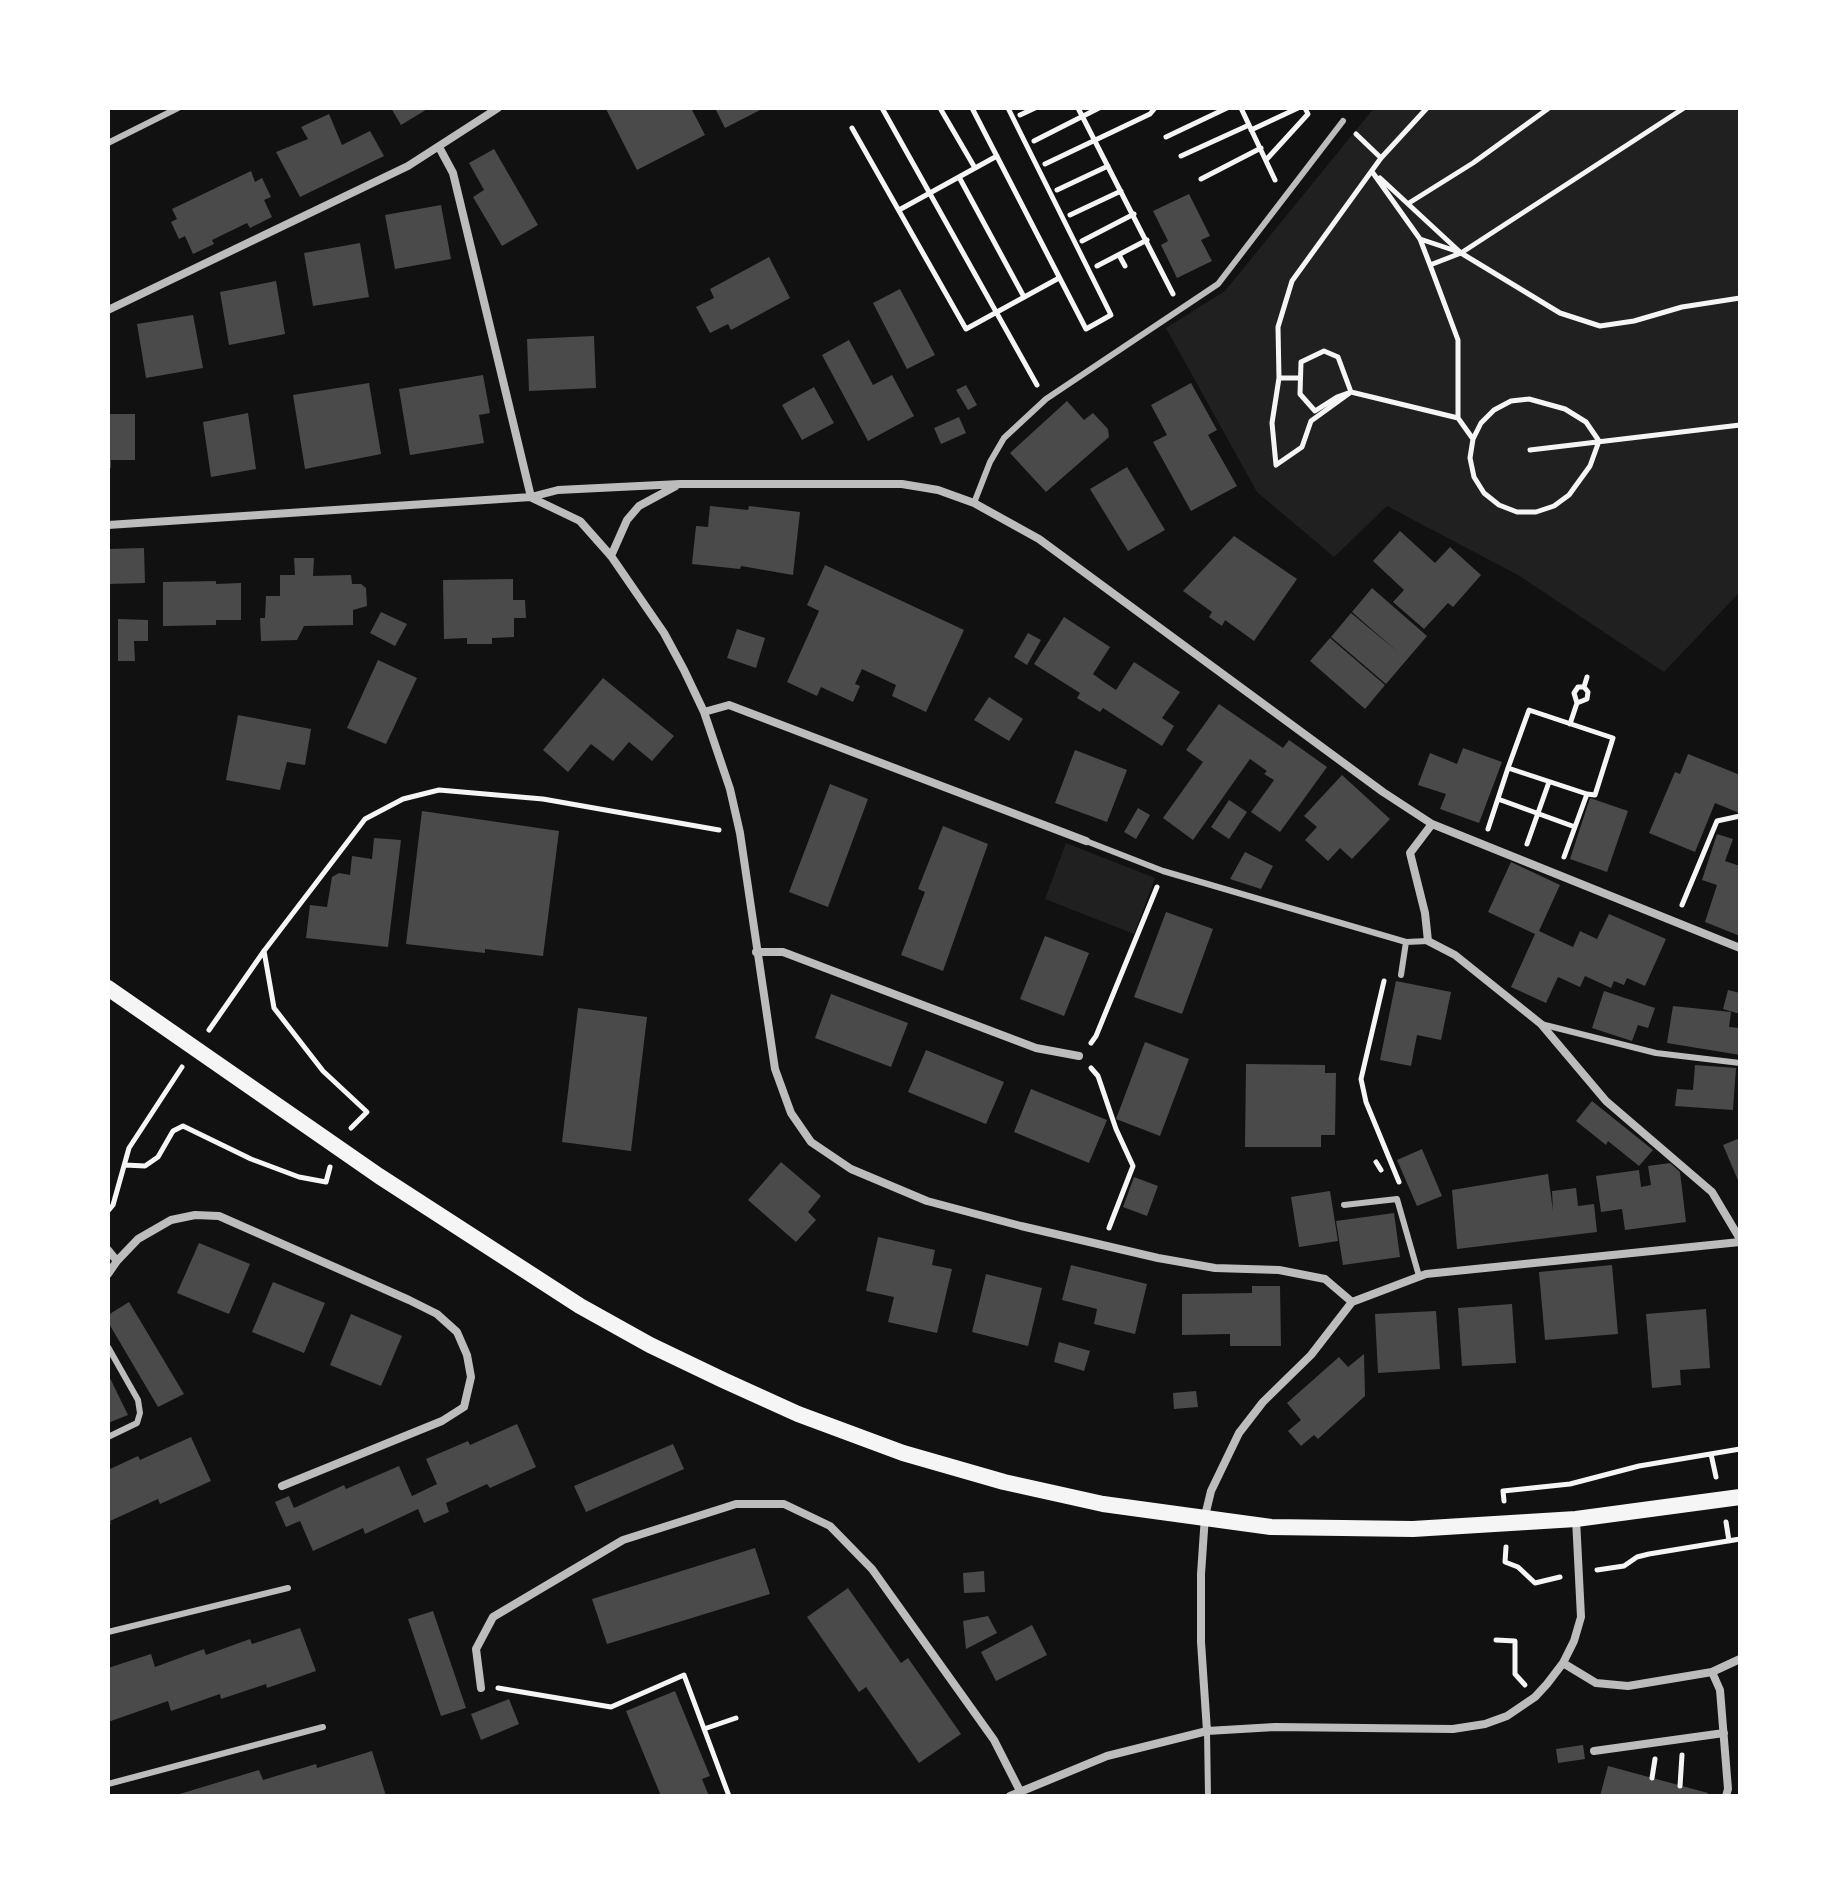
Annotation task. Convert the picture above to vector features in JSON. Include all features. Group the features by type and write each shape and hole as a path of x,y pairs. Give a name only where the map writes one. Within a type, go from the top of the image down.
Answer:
{"main road":[{"path":"108,988 379,1176 580,1306 650,1345 723,1380 798,1414 903,1453 1004,1482 1103,1504 1271,1527 1413,1529 1576,1519 1740,1497"}],"street":[{"path":"108,310 408,166 498,108"},
{"path":"439,147 453,173 531,497"},
{"path":"611,556 627,520 639,506 680,484"},
{"path":"108,525 531,497 558,490 680,484 902,484 938,490 974,503 1039,539 1383,792 1432,824 1740,948"},
{"path":"531,497 580,521 611,556 664,633 704,712 730,789 740,833 775,1069 791,1113 811,1142 851,1169 927,1201 1158,1258 1215,1268 1279,1270 1325,1279 1352,1302"},
{"path":"704,712 729,705 1086,841"},
{"path":"1207,1731 1201,1642 1205,1516 1222,1466 1239,1433 1263,1402 1311,1355 1352,1302 1419,1276 1740,1240 1712,1192 1606,1101 1541,1024 1455,955 1428,941 1425,913 1410,853 1432,824"},
{"path":"756,952 783,952 1036,1048 1079,1056"},
{"path":"108,1274 138,1239 171,1220 195,1215 219,1216 423,1307 437,1314 457,1332 467,1355 471,1377 464,1407 442,1421 282,1486"},
{"path":"108,1250 117,1261"},
{"path":"481,1688 476,1649 493,1617 623,1540 736,1504 784,1504 830,1526 872,1569 994,1740 1020,1791"},
{"path":"1010,1796 1107,1756 1207,1731 1275,1727 1453,1729 1485,1724 1507,1716 1535,1697 1563,1663 1574,1641 1581,1617 1576,1519"},
{"path":"1563,1663 1596,1683 1628,1686 1712,1672 1739,1657"},
{"path":"1712,1672 1720,1690 1726,1796"},
{"path":"1594,1751 1724,1733"}],"lane":[{"path":"108,143 178,108"},
{"path":"974,503 990,462 1004,438 1046,399 1218,284 1343,121"},
{"path":"1086,841 1163,871 1406,942 1428,941"},
{"path":"1401,975 1406,942"},
{"path":"1541,1024 1656,1053 1740,1063"},
{"path":"1344,1205 1397,1199 1419,1276"},
{"path":"108,1347 138,1400 140,1413 137,1423 108,1437"},
{"path":"108,1632 288,1588"},
{"path":"108,1784 323,1727"},
{"path":"1207,1731 1208,1796"}],"path":[{"path":"882,108 1046,399"},
{"path":"940,108 975,168"},
{"path":"972,108 1086,329 1111,315 1008,108"},
{"path":"1020,115 1035,108"},
{"path":"1078,108 1180,309"},
{"path":"1034,141 1099,108"},
{"path":"1045,164 1150,114 1155,108"},
{"path":"1166,137 1227,108"},
{"path":"1241,108 1277,185"},
{"path":"1181,156 1298,108"},
{"path":"1266,160 1308,114 1305,108"},
{"path":"1351,392 1311,421 1302,447 1276,465 1272,423 1279,378 1278,327 1292,281 1381,158 1427,108"},
{"path":"1409,203 1473,163 1549,108"},
{"path":"1430,265 1461,253 1684,108"},
{"path":"1343,121 1381,158"},
{"path":"852,128 966,329 1059,278"},
{"path":"1201,179 1261,148"},
{"path":"899,210 997,156"},
{"path":"1057,190 1108,166"},
{"path":"1373,173 1461,253"},
{"path":"1373,173 1420,239 1430,265 1458,340 1458,418 1473,439"},
{"path":"959,177 1024,297"},
{"path":"1070,215 1121,191"},
{"path":"1082,241 1134,214"},
{"path":"1420,239 1461,253 1560,313 1600,326 1634,321 1682,307 1740,298"},
{"path":"1097,266 1147,240"},
{"path":"1119,255 1125,266"},
{"path":"1351,392 1338,357 1324,351 1301,362 1300,394 1315,411 1351,392 1458,418"},
{"path":"1279,378 1299,378"},
{"path":"1529,399 1565,409 1586,422 1599,441 1590,466 1569,495 1554,506 1536,512 1508,509 1484,493 1474,477 1470,458 1473,439 1481,423 1494,410 1511,401 1529,399"},
{"path":"1530,450 1740,425"},
{"path":"1584,687 1587,677"},
{"path":"1570,724 1577,703 1574,693 1578,687 1584,687"},
{"path":"1577,703 1587,699 1588,692 1584,687"},
{"path":"1482,845 1508,768 1529,710 1613,738 1595,795 1508,768"},
{"path":"1521,860 1549,782"},
{"path":"201,1041 264,951 365,819 403,799 439,790 543,799 740,833"},
{"path":"1558,875 1587,794"},
{"path":"1498,799 1575,827"},
{"path":"1674,923 1717,821 1740,816"},
{"path":"1104,1239 1133,1166 1116,1129 1098,1076 1079,1056 1096,1036 1163,871"},
{"path":"264,951 274,1008 323,1071 367,1112"},
{"path":"1379,1132 1366,1102 1361,1079 1381,992"},
{"path":"108,1211 113,1205 129,1148 183,1066"},
{"path":"125,1165 145,1166 158,1157 173,1131 183,1126 251,1159 299,1177 326,1182"},
{"path":"1376,1162 1381,1170"},
{"path":"1496,1640 1515,1641 1515,1674 1535,1697"},
{"path":"481,1688 509,1688 611,1707 684,1675 729,1796"},
{"path":"704,1729 736,1718"},
{"path":"1680,1786 1682,1740"}],"shaded area":[{"path":"1374,108 1740,108 1740,592 1664,672 1518,575 1387,506 1334,557 1257,492 1166,328 1225,291"},
{"path":"1066,843 1155,878 1134,934 1045,899"}],"building":[{"path":"391,108 429,108 401,125"},
{"path":"691,108 705,135 637,170 606,109"},
{"path":"715,108 764,108 725,128"},
{"path":"329,114 342,145 370,131 384,156 300,197 276,152 308,139 301,127"},
{"path":"494,149 538,225 502,246 473,197 484,190 469,163"},
{"path":"251,171 255,182 262,178 271,197 264,200 272,217 250,228 247,223 212,240 214,244 193,254 185,236 179,239 171,222 177,219 172,209"},
{"path":"1189,194 1210,236 1201,240 1212,261 1177,278 1161,245 1168,241 1153,211"},
{"path":"441,205 451,259 395,269 385,215"},
{"path":"360,243 369,297 313,306 304,253"},
{"path":"769,257 790,298 731,330 728,324 710,333 696,307 714,298 710,289"},
{"path":"276,281 285,334 229,345 220,292"},
{"path":"900,289 935,355 907,369 873,303"},
{"path":"193,315 203,368 146,378 137,324"},
{"path":"594,336 596,388 529,391 527,339"},
{"path":"849,340 873,385 892,375 914,416 868,441 822,355"},
{"path":"483,375 490,413 479,415 484,443 410,455 399,389"},
{"path":"369,383 381,454 305,469 293,395"},
{"path":"1191,383 1217,430 1208,435 1237,486 1191,511 1153,442 1167,435 1151,405"},
{"path":"966,385 977,405 968,410 956,390"},
{"path":"814,387 834,423 802,440 782,405"},
{"path":"1067,401 1084,420 1093,413 1108,429 1109,437 1046,492 1010,453"},
{"path":"248,413 256,469 211,477 203,422"},
{"path":"108,414 135,414 135,460 111,460 111,468 108,468"},
{"path":"959,417 966,433 941,444 934,428"},
{"path":"1127,467 1165,530 1128,551 1090,489"},
{"path":"710,506 748,510 749,506 800,512 793,575 741,566 740,569 692,564 696,526 708,527"},
{"path":"1400,531 1435,563 1450,547 1481,575 1453,607 1448,603 1424,629 1393,602 1404,590 1373,561"},
{"path":"1234,536 1297,579 1254,641 1225,620 1222,626 1209,617 1212,612 1183,591"},
{"path":"144,548 145,583 108,584 108,549"},
{"path":"294,558 314,558 313,576 351,575 352,584 361,584 366,588 367,606 353,610 353,625 304,626 297,640 261,641 260,618 265,618 266,596 280,596 280,575 295,575"},
{"path":"825,565 964,630 926,712 892,696 896,685 862,669 855,684 860,686 853,702 821,687 817,696 787,682 819,611 807,605"},
{"path":"513,579 513,600 525,600 526,618 514,618 514,637 492,638 492,644 467,644 467,638 444,639 443,580"},
{"path":"216,581 216,584 241,583 241,620 216,620 216,625 163,626 163,582"},
{"path":"1372,588 1427,636 1386,684 1331,637 1351,613 1398,652 1352,612"},
{"path":"381,612 407,624 395,646 370,633"},
{"path":"1064,617 1110,647 1093,674 1116,690 1134,662 1180,692 1162,718 1174,726 1162,746 1103,708 1100,712 1077,698 1080,693 1034,664"},
{"path":"118,619 148,620 148,641 134,641 135,661 118,661"},
{"path":"737,629 765,638 756,668 727,658"},
{"path":"1028,633 1041,640 1027,665 1014,657"},
{"path":"1330,638 1385,685 1365,709 1310,661"},
{"path":"378,660 417,678 386,744 347,728"},
{"path":"603,678 674,736 652,761 629,742 613,761 591,744 568,772 543,750"},
{"path":"989,697 1023,719 1009,741 974,720"},
{"path":"1219,704 1283,748 1289,740 1327,767 1280,832 1251,812 1274,780 1250,759 1193,840 1163,818 1203,762 1186,750"},
{"path":"238,715 311,729 305,765 287,762 280,790 226,780"},
{"path":"1463,748 1502,762 1479,823 1440,809 1446,794 1418,785 1430,753 1457,764"},
{"path":"1075,750 1127,770 1107,822 1055,803"},
{"path":"1688,754 1740,775 1739,813 1715,803 1695,852 1649,833 1675,772 1680,774"},
{"path":"1342,775 1390,819 1352,859 1340,848 1328,861 1305,840 1317,827 1304,816"},
{"path":"830,784 868,799 828,907 789,892"},
{"path":"1590,798 1628,811 1607,872 1570,859"},
{"path":"1229,800 1247,812 1229,839 1211,827"},
{"path":"1138,808 1150,815 1136,839 1124,832"},
{"path":"422,811 559,831 543,956 406,944"},
{"path":"943,826 988,844 943,971 901,955 925,892 918,889"},
{"path":"1717,834 1733,839 1725,861 1740,866 1740,936 1705,922 1717,885 1702,880"},
{"path":"374,838 401,840 388,947 306,938 310,905 327,907 332,877 339,873 350,875 352,856 372,859"},
{"path":"1245,852 1273,866 1261,889 1230,879"},
{"path":"1511,862 1560,885 1539,931 1573,947 1580,931 1597,939 1609,914 1666,939 1645,986 1627,978 1624,985 1614,981 1611,988 1585,976 1580,987 1558,977 1546,1003 1511,987 1535,934 1488,912"},
{"path":"1166,912 1213,929 1182,1014 1134,997"},
{"path":"1045,936 1089,953 1064,1016 1020,999"},
{"path":"1396,981 1451,992 1441,1040 1417,1035 1411,1066 1380,1060"},
{"path":"1728,990 1740,993 1740,1014 1723,1009"},
{"path":"1604,991 1655,1008 1648,1028 1638,1025 1632,1041 1592,1028"},
{"path":"831,994 908,1023 891,1067 815,1038"},
{"path":"1673,1006 1731,1012 1729,1027 1740,1028 1740,1055 1667,1043"},
{"path":"578,1008 647,1017 631,1151 562,1142"},
{"path":"1145,1042 1189,1059 1160,1136 1116,1119"},
{"path":"926,1050 1004,1082 986,1124 908,1092"},
{"path":"1246,1064 1325,1065 1325,1073 1336,1073 1335,1135 1321,1135 1321,1147 1245,1147"},
{"path":"1695,1065 1736,1068 1733,1110 1675,1106 1677,1089 1693,1090"},
{"path":"1031,1089 1107,1120 1089,1163 1014,1132"},
{"path":"1592,1101 1653,1150 1639,1166 1576,1121"},
{"path":"1740,1138 1740,1185 1723,1145"},
{"path":"1422,1149 1442,1196 1417,1206 1397,1160"},
{"path":"781,1162 821,1196 808,1212 816,1220 796,1242 748,1200"},
{"path":"1670,1163 1680,1172 1686,1222 1625,1230 1622,1209 1601,1212 1596,1176 1639,1170 1641,1187 1651,1185 1648,1166"},
{"path":"1548,1174 1553,1211 1552,1191 1576,1188 1578,1206 1594,1204 1597,1232 1457,1249 1452,1190"},
{"path":"1134,1177 1158,1186 1147,1216 1123,1207"},
{"path":"1330,1191 1338,1241 1299,1247 1291,1197"},
{"path":"1394,1213 1400,1257 1343,1265 1336,1221"},
{"path":"878,1237 935,1250 932,1265 952,1269 937,1333 888,1322 894,1297 866,1291"},
{"path":"199,1243 250,1264 229,1314 177,1293"},
{"path":"1071,1265 1147,1284 1135,1334 1094,1324 1097,1309 1062,1300"},
{"path":"1612,1265 1618,1334 1545,1340 1539,1272"},
{"path":"986,1274 1042,1288 1028,1346 972,1332"},
{"path":"273,1282 325,1303 304,1353 252,1332"},
{"path":"1252,1286 1280,1286 1281,1346 1230,1346 1230,1334 1182,1335 1182,1294 1252,1293"},
{"path":"129,1302 184,1394 158,1407 108,1322 108,1315"},
{"path":"1512,1304 1516,1363 1462,1366 1458,1308"},
{"path":"1706,1309 1710,1368 1680,1370 1681,1385 1652,1388 1646,1314"},
{"path":"1436,1311 1440,1369 1378,1373 1375,1314"},
{"path":"351,1314 402,1336 381,1386 330,1365"},
{"path":"1059,1342 1090,1351 1084,1371 1054,1362"},
{"path":"1364,1354 1365,1396 1318,1439 1314,1435 1301,1446 1288,1431 1301,1420 1287,1403 1339,1357 1348,1367"},
{"path":"108,1374 128,1415 108,1423"},
{"path":"1196,1391 1198,1407 1174,1409 1173,1393"},
{"path":"517,1424 536,1467 490,1488 487,1484 446,1503 449,1512 424,1523 418,1509 365,1534 363,1528 313,1551 300,1521 286,1527 275,1502 289,1496 294,1508 344,1485 346,1489 399,1466 412,1496 437,1484 426,1459 468,1441 470,1445"},
{"path":"191,1437 211,1481 160,1504 158,1499 110,1521 108,1525 108,1470 138,1456 140,1460"},
{"path":"673,1444 684,1469 586,1512 574,1486"},
{"path":"755,1548 770,1594 607,1644 592,1599"},
{"path":"984,1571 985,1592 964,1593 963,1573"},
{"path":"848,1588 901,1663 908,1658 961,1734 919,1763 866,1687 859,1692 807,1617"},
{"path":"433,1611 466,1708 441,1716 408,1619"},
{"path":"988,1616 997,1633 966,1649 963,1621"},
{"path":"1032,1625 1047,1655 996,1681 981,1652"},
{"path":"300,1628 316,1671 267,1688 266,1684 221,1699 220,1694 171,1711 168,1701 108,1722 108,1668 151,1654 155,1667 204,1649 206,1655 250,1639 252,1644"},
{"path":"675,1691 710,1776 702,1779 709,1796 661,1796 626,1711"},
{"path":"509,1699 519,1724 481,1740 471,1714"},
{"path":"1583,1745 1585,1759 1558,1763 1556,1749"},
{"path":"372,1751 386,1796 173,1796 259,1770 263,1780"},
{"path":"1608,1766 1708,1793 1707,1796 1600,1796"}]}
